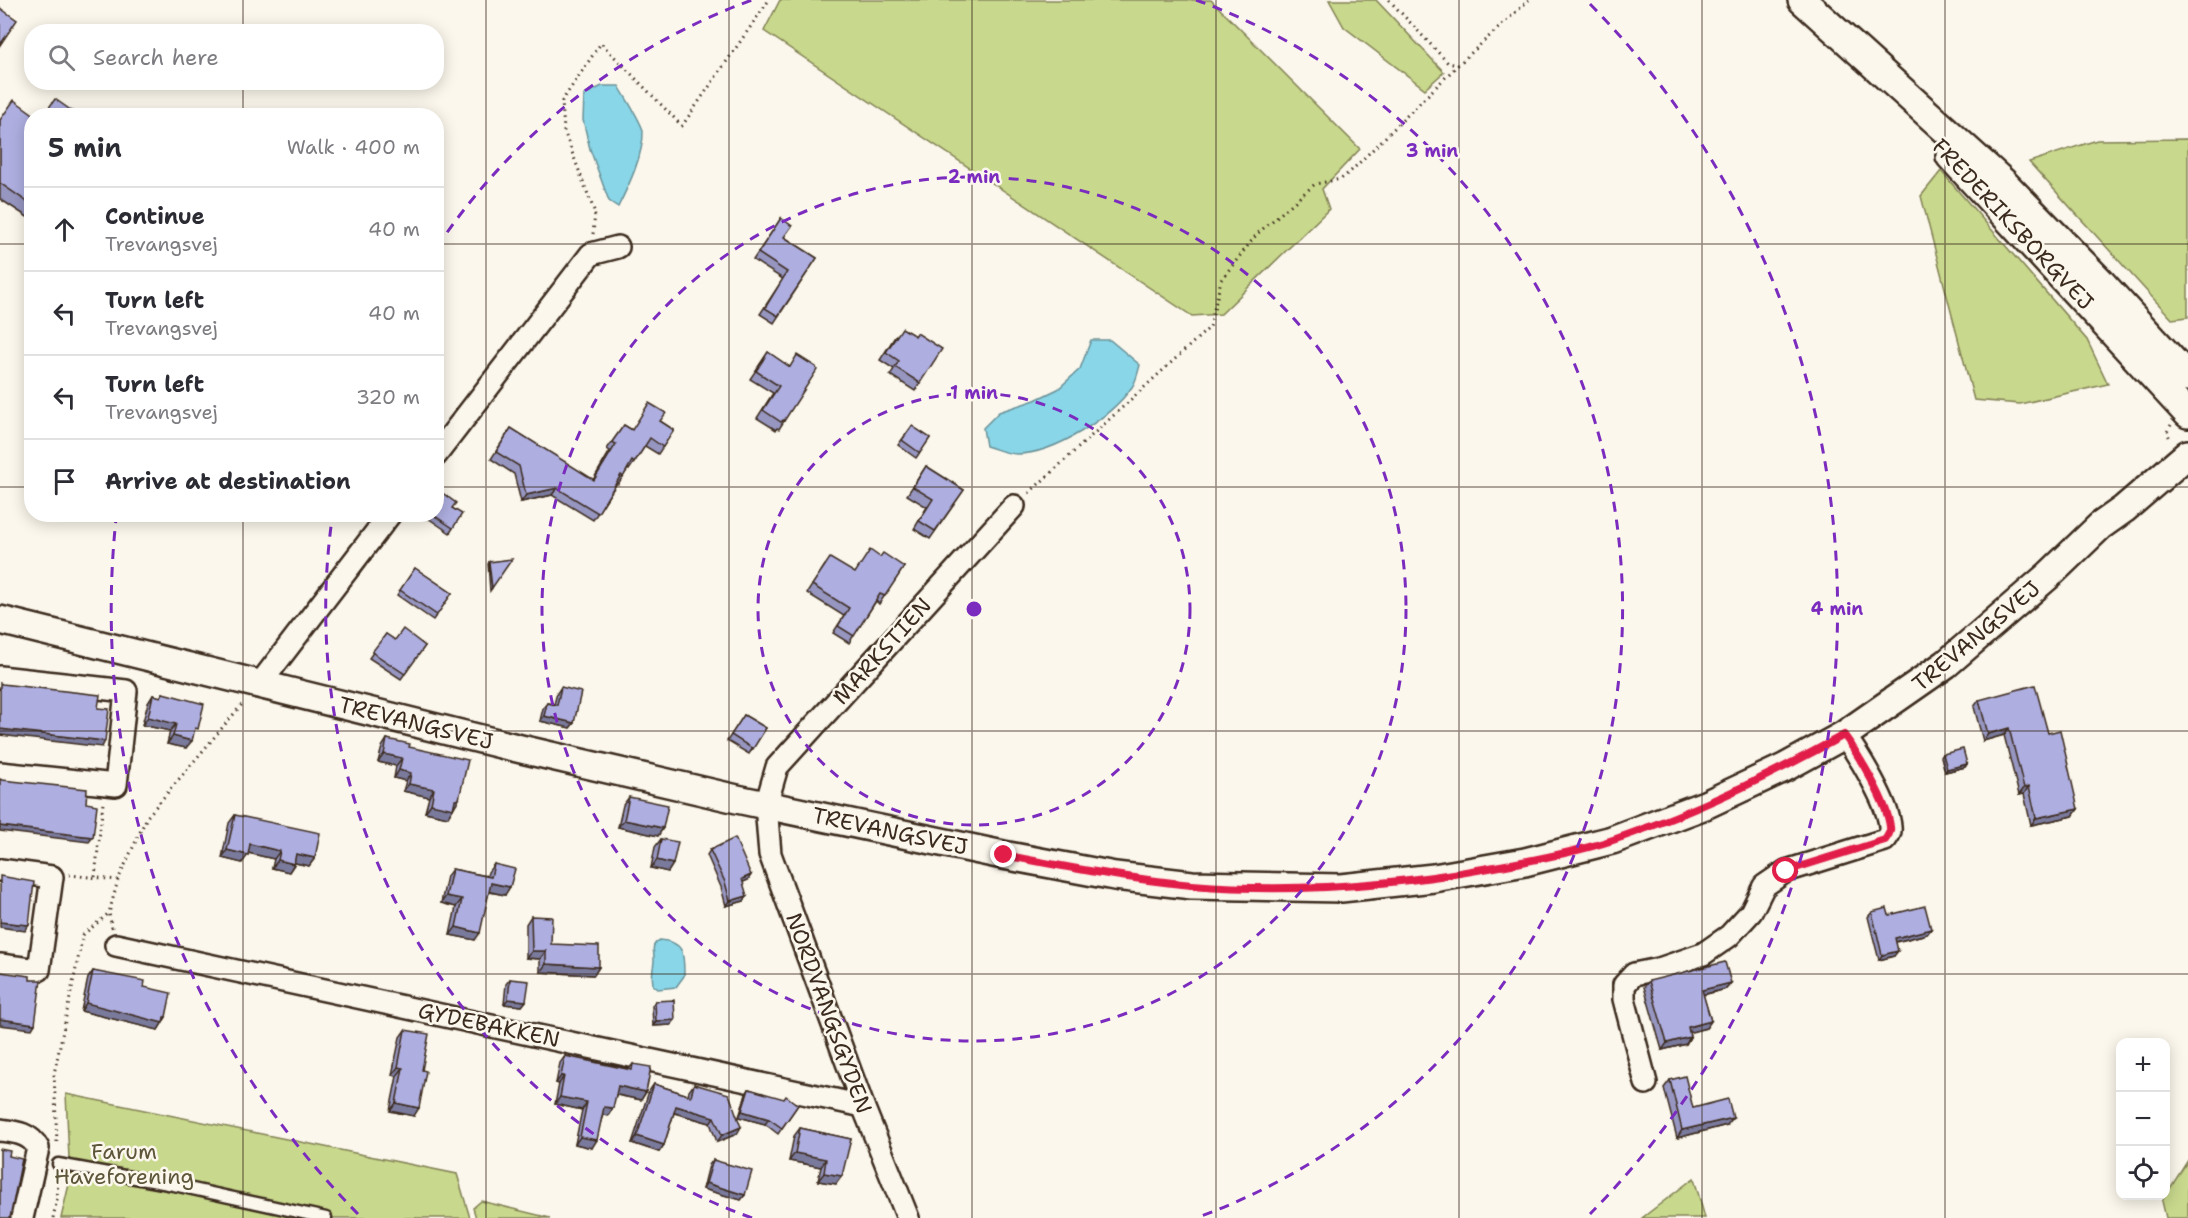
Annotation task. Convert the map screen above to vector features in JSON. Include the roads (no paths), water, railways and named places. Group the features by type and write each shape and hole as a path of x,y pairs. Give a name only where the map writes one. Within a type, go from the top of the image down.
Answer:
{"street":[{"name":"FREDERIKSBORGVEJ","path":"1802,0 2002,181 2099,280 2188,377"},
{"name":"FREDERIKSBORGVEJ","path":"1838,33 2188,414"},
{"path":"444,445 591,254 618,247"},
{"name":"TREVANGSVEJ","path":"2100,526 2117,501 2188,429"},
{"name":"TREVANGSVEJ","path":"0,620 521,749 766,805 1004,855 1115,876 1192,885 1341,888 1434,878 1525,862 1612,840 1705,805 1784,768 1844,735 1947,664 2049,575 2100,526 2124,509 2188,454"},
{"name":"MARKSTIEN","path":"766,805 777,767 1014,506"},
{"path":"259,685 384,522"},
{"path":"0,677 126,691 116,785 0,772"},
{"path":"1646,1083 1624,999 1623,985 1634,974 1659,969 1703,954 1729,936 1750,912 1764,886 1786,871 1885,840 1889,835 1890,827 1885,809 1854,748 1844,735"},
{"name":"NORDVANGSGYDEN","path":"766,805 770,854 863,1106 908,1218"},
{"path":"0,870 52,877 39,970 0,965"},
{"name":"GYDEBAKKEN","path":"116,945 863,1106"},
{"path":"0,1130 28,1136 35,1141 38,1148 22,1218"}],"lane":[{"path":"58,1164 174,1185 326,1218"}],"water":[{"path":"602,86 619,86 643,131 638,160 618,207 609,201 590,149 583,120 584,95"},
{"path":"1091,340 1110,340 1140,365 1133,385 1123,398 1081,432 1048,448 1017,454 986,446 983,428 999,412 1035,400 1058,389 1080,369"},
{"path":"660,940 679,946 683,955 684,976 676,987 658,989 653,985 654,947"}],"park label":[{"name":"Farum Haveforening","path":"124,1164"}]}
